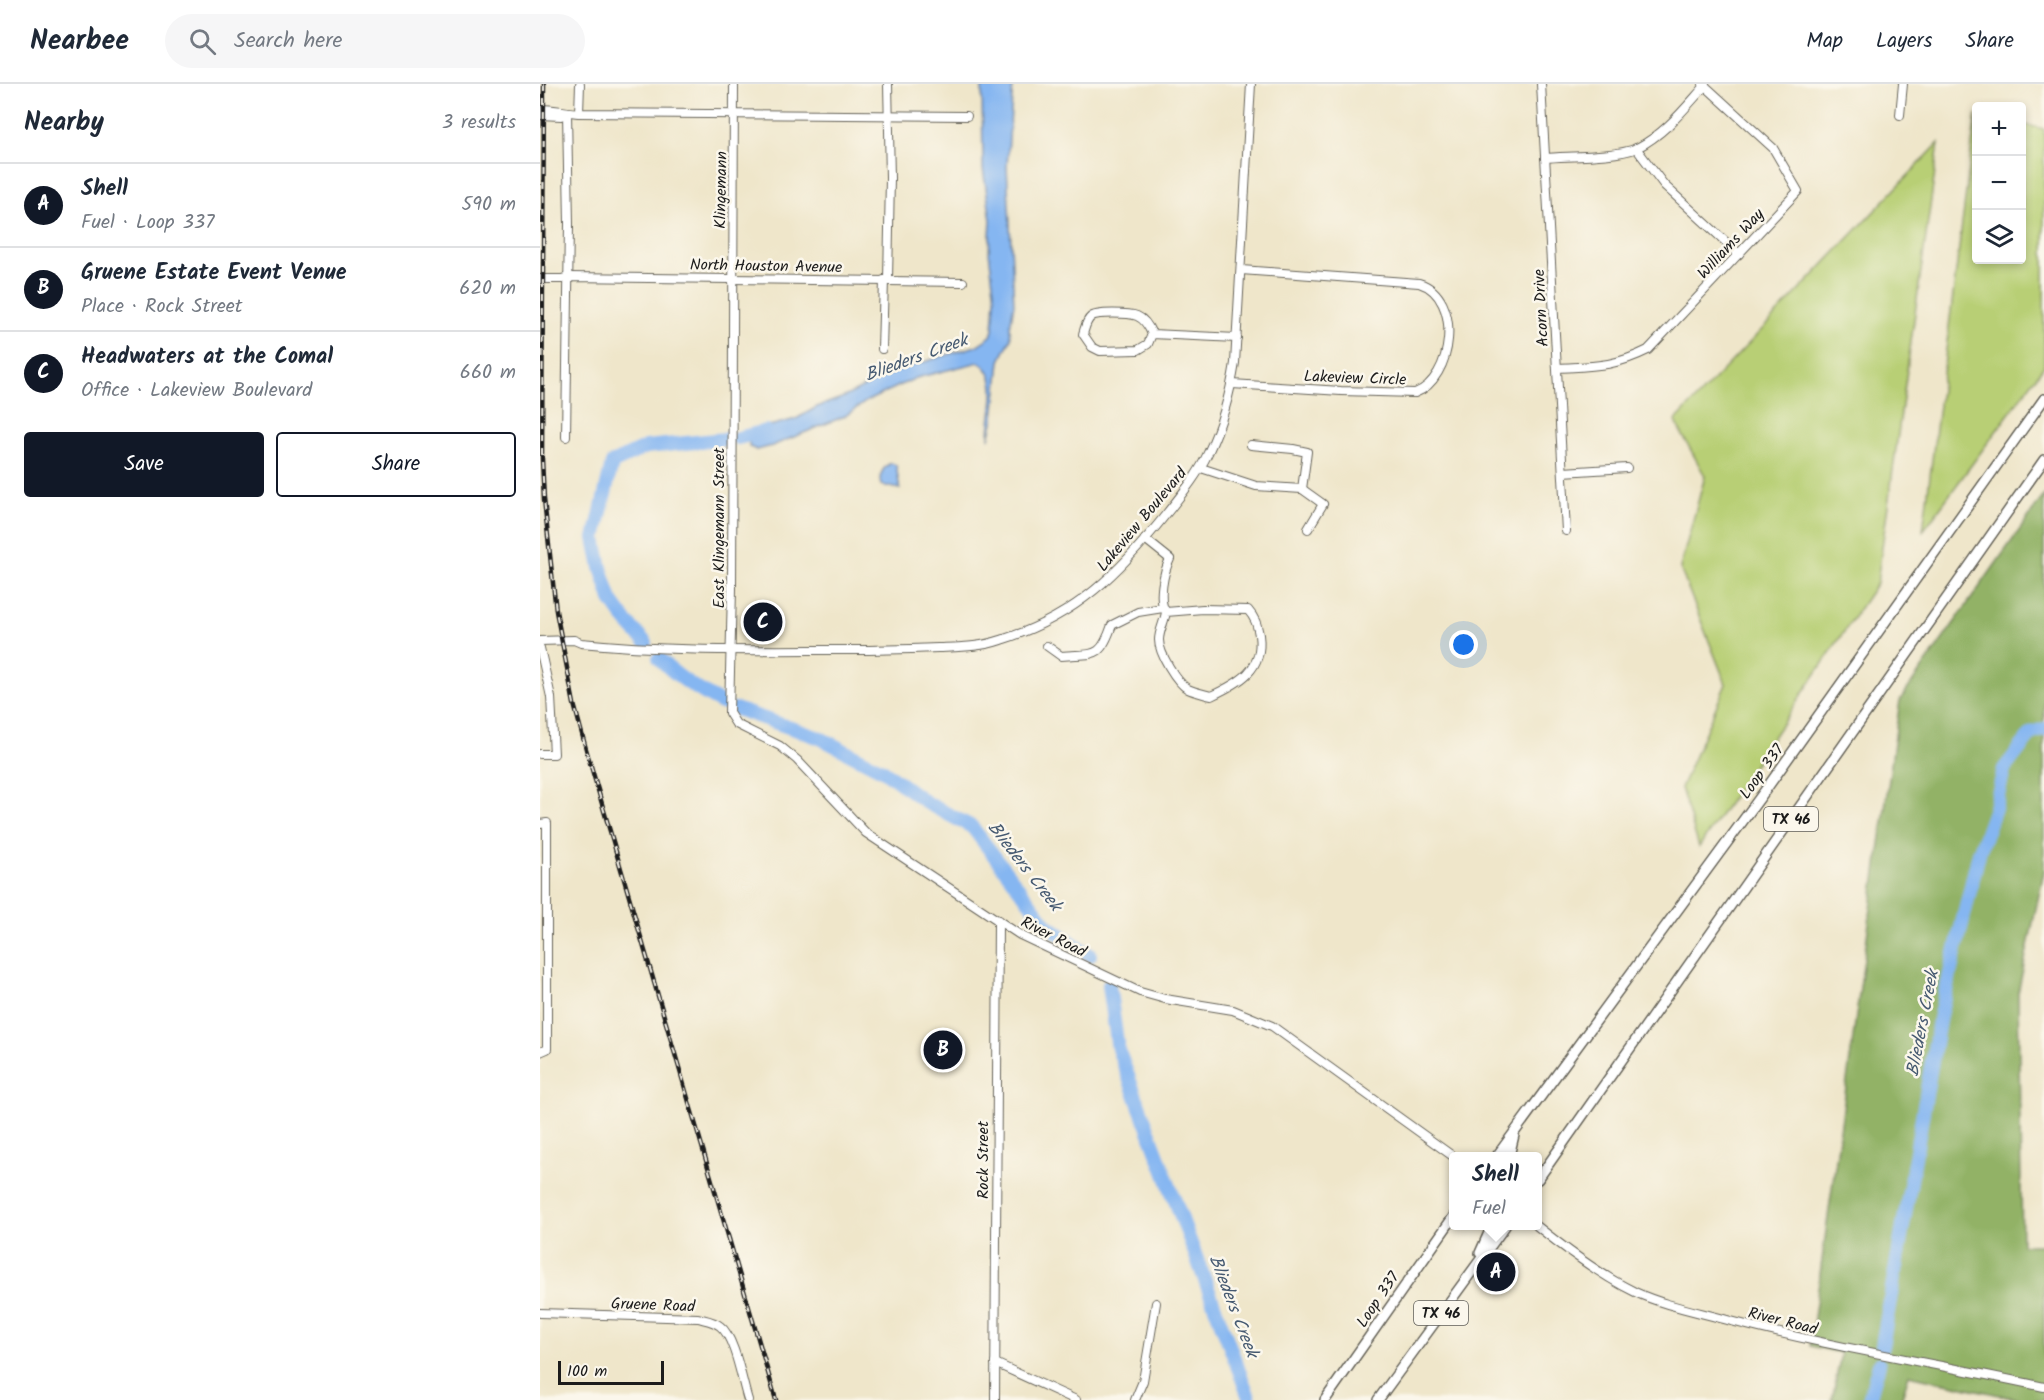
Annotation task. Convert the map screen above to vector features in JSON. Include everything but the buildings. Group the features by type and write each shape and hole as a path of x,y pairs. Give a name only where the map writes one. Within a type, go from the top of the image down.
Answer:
{"main road":[{"name":"Loop 337","path":"1500,1152 1758,801 2044,399"},
{"name":"TX 46","path":"1542,1173 2044,460"},
{"path":"1510,1152 1515,1130"},
{"path":"1542,1170 1546,1167"},
{"name":"Loop 337","path":"1325,1400 1449,1223"},
{"path":"1430,1249 1449,1230"},
{"path":"1473,1269 1490,1230"},
{"name":"TX 46","path":"1377,1400 1502,1230"}],"street":[{"path":"579,113 580,84"},
{"name":"Klingemann","path":"732,405 734,84"},
{"path":"882,349 890,178 888,84"},
{"name":"Lakeview Boulevard","path":"540,642 574,640 581,643 639,649 731,650 905,650 973,646 1001,640 1048,620 1091,594 1112,576 1145,539 1201,468 1221,426 1232,384 1237,338 1251,84"},
{"name":"Acorn Drive","path":"1540,84 1566,531"},
{"path":"1900,116 1903,84"},
{"path":"1545,158 1612,153 1636,148 1666,127 1704,85"},
{"name":"Williams Way","path":"1557,368 1607,365 1627,361 1648,350 1798,191 1773,148 1704,85"},
{"path":"540,109 561,109 579,113 967,116"},
{"path":"540,116 561,116 567,112"},
{"path":"566,437 567,112"},
{"path":"1636,148 1664,185 1739,254"},
{"name":"Lakeview Circle","path":"1232,384 1415,393 1425,388 1434,379 1441,367 1449,330 1445,305 1436,293 1419,283 1241,270"},
{"name":"North Houston Avenue","path":"540,274 563,274 568,277"},
{"name":"North Houston Avenue","path":"540,279 568,277 963,282"},
{"path":"1096,314 1130,314 1138,316 1149,327 1152,334 1148,344 1138,350 1100,351 1092,348 1083,334 1090,318 1096,314"},
{"path":"1152,334 1237,338"},
{"name":"East Klingemann Street","path":"731,650 732,405"},
{"path":"1251,445 1306,452 1302,489"},
{"path":"1201,468 1256,486 1302,489 1323,504 1308,529"},
{"path":"1563,472 1627,468"},
{"path":"1047,646 1061,656 1096,653 1105,646 1112,625 1138,612 1165,610 1203,609 1248,610 1254,617 1260,640 1254,667 1237,684 1211,696 1187,688 1169,667 1162,654 1159,638 1165,624 1165,610 1163,577 1170,559 1145,539"},
{"path":"540,648 551,697 554,754 540,754"},
{"name":"River Road","path":"731,650 729,712 736,724 780,746 797,760 858,827 1029,940 1140,992 1165,999 1233,1010 1272,1026 1449,1153"},
{"path":"540,824 547,823 547,1048 540,1052"},
{"name":"Rock Street","path":"994,1400 998,920"},
{"name":"River Road","path":"1542,1230 1607,1277 1638,1293 1667,1304 1799,1339 1960,1368 2044,1386"},
{"path":"1135,1400 1143,1381 1156,1303"},
{"name":"Gruene Road","path":"540,1313 698,1318 720,1325 731,1343 748,1400"},
{"path":"995,1363 1076,1400"}],"green space":[{"path":"2026,125 2044,129 2044,366 1923,531 1972,145 1972,264 2026,264"},
{"path":"1939,143 1877,583 1699,847 1681,788 1726,684 1680,568 1705,476 1675,421"},
{"path":"2044,495 2044,871 2018,993 2022,1245 2044,1245 2044,1400 2022,1400 1909,1375 1901,1400 1832,1400 1841,1353 1810,1346 1900,700"}],"water":[{"path":"982,84 1013,84 1007,166 1014,304 1010,327 1011,338 1000,361 994,418 989,439 993,387 987,369 979,362 916,378 867,401 845,416 772,446 757,450 749,447 750,431 796,419 898,370 976,346 991,336 995,299 989,252 991,220 983,169"},
{"path":"891,463 896,465 900,489 881,485 882,472"}],"waterway":[{"name":"Blieders Creek","path":"738,438 766,431"},
{"name":"Blieders Creek","path":"646,643 611,600 595,538 612,463 646,447 726,439"},
{"name":"Blieders Creek","path":"659,658 688,683 722,703"},
{"name":"Blieders Creek","path":"736,709 820,738 884,771 927,803 972,827 1047,925 1090,955"},
{"name":"Blieders Creek","path":"1882,1346 1940,1015 1979,853 1995,808 2004,769 2032,733 2044,729"},
{"name":"Blieders Creek","path":"1109,985 1118,1049 1250,1400"},
{"name":"Blieders Creek","path":"1869,1400 1879,1364"}],"railway":[{"path":"544,84 542,459 556,611 574,704 586,749 776,1400"}],"place":[{"name":"Headwaters at the Comal","path":"763,622"},
{"name":"Gruene Estate Event Venue","path":"943,1050"},
{"name":"Shell","path":"1496,1272"}]}
